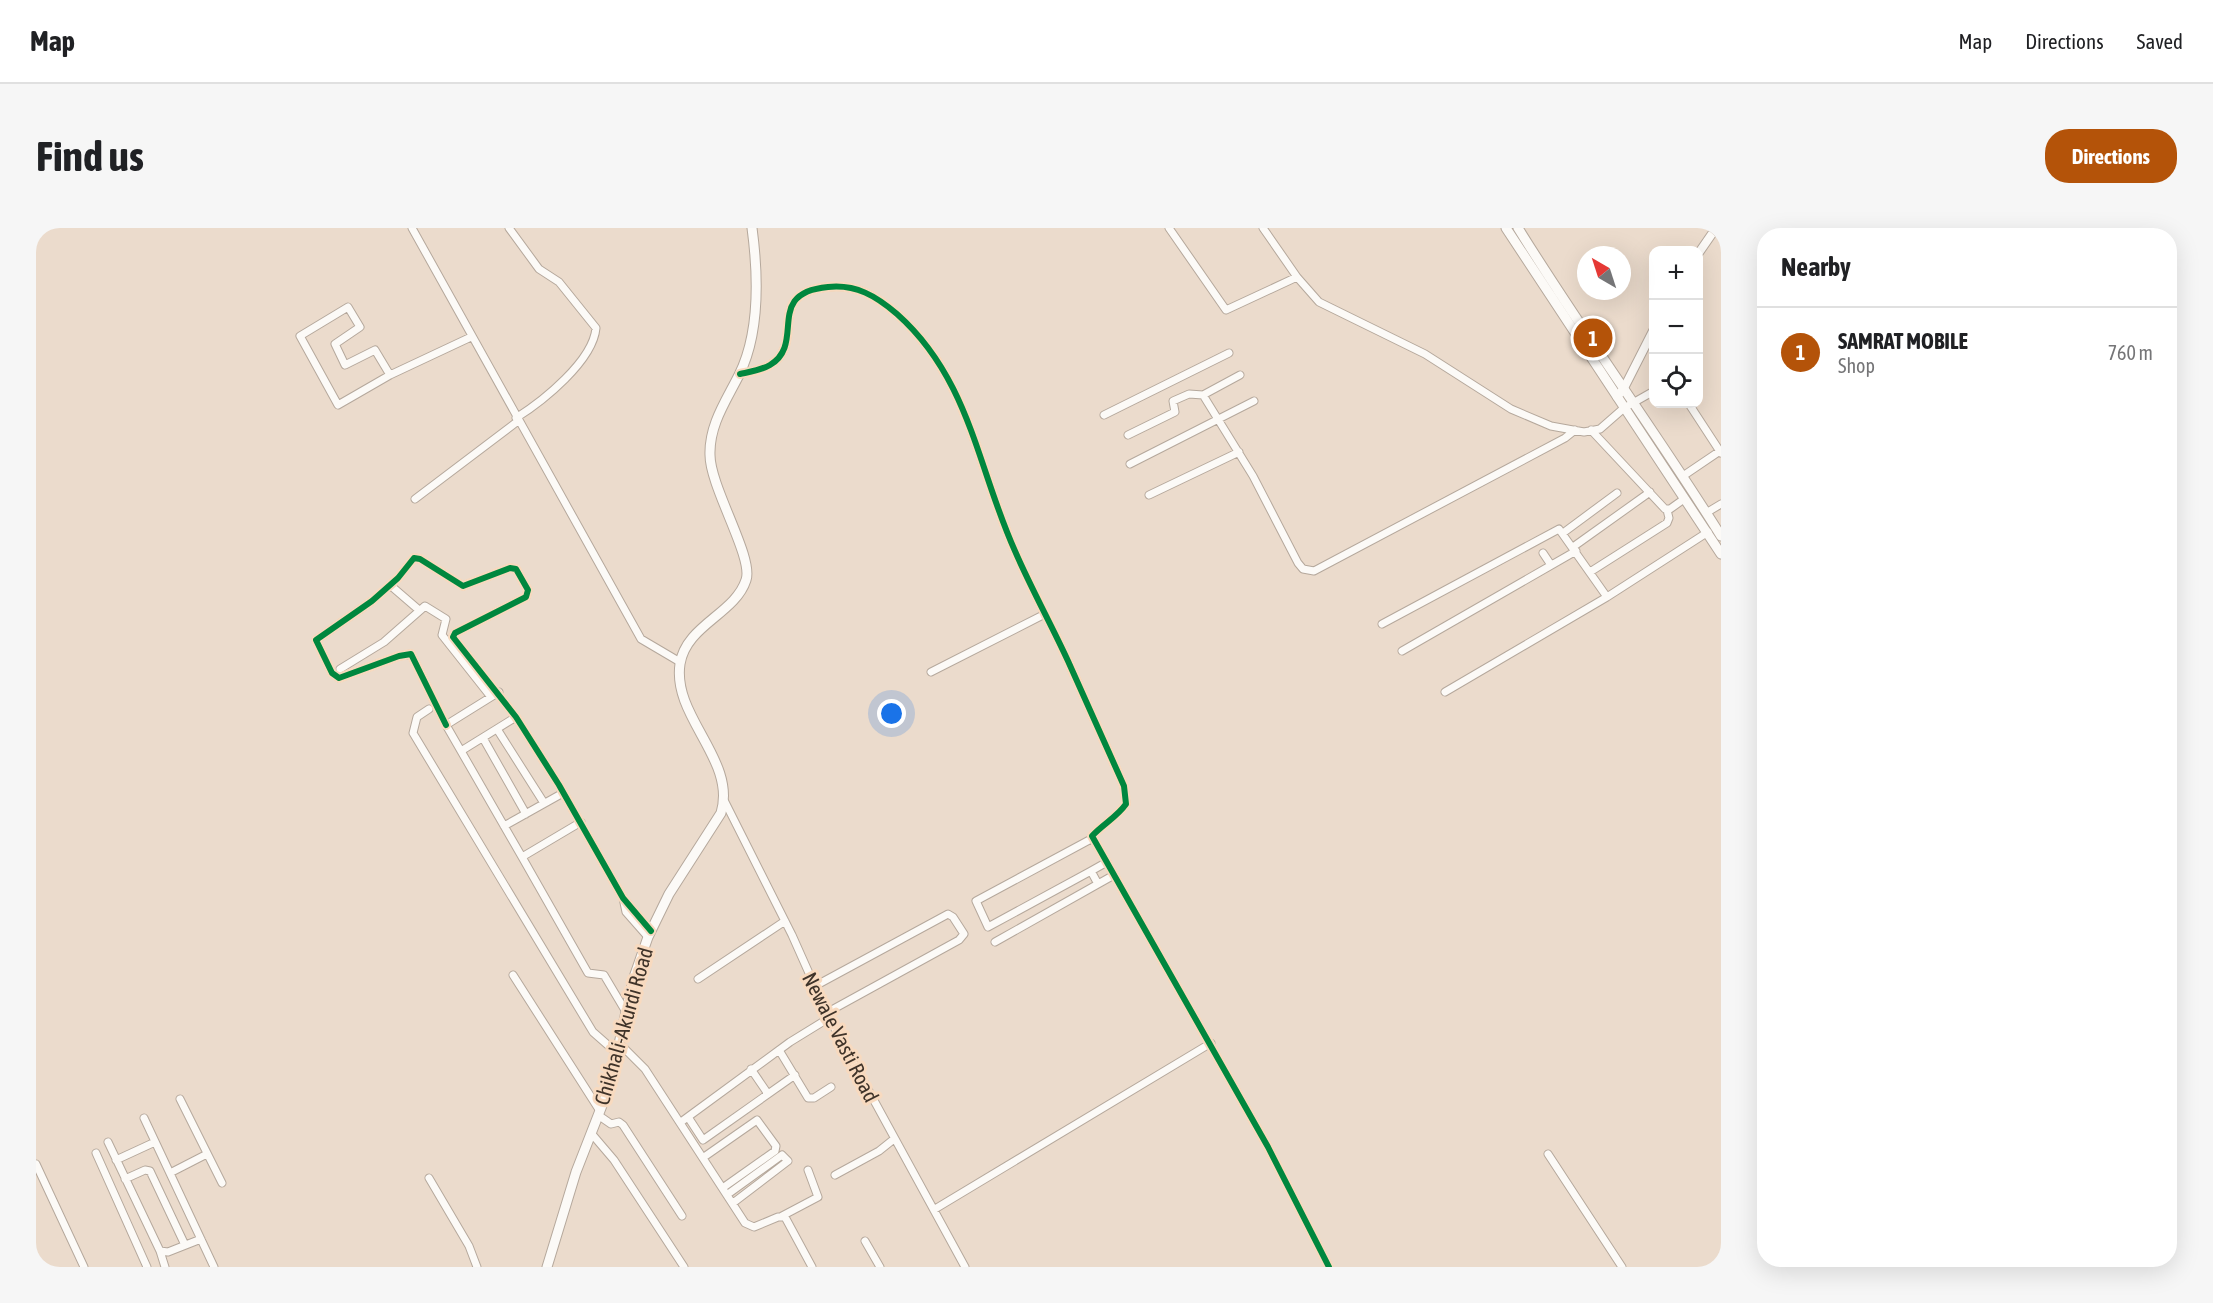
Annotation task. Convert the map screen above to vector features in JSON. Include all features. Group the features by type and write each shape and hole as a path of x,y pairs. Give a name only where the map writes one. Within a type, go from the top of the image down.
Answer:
{"main road":[{"path":"725,802 717,766 682,692 680,662 696,634 740,592 747,577 744,558 710,465 712,430 740,374 747,348 758,267 752,228"},
{"path":"1506,228 1617,396 1629,406 1683,476 1721,536"},
{"path":"1518,228 1566,306 1623,386 1629,406 1684,499 1721,554"},
{"name":"Chikhali-Akurdi Road","path":"547,1267 619,1049 633,980 649,934 669,894 722,813 725,802"}],"street":[{"path":"412,228 641,639 680,662"},
{"path":"415,499 568,377 595,336 596,328 559,282 539,269 509,228"},
{"path":"1169,228 1226,310 1297,277"},
{"path":"1263,228 1297,277 1318,302 1425,354 1511,409 1551,426 1591,430 1604,426 1649,394"},
{"path":"1703,248 1716,228"},
{"path":"740,374 769,366 776,360 787,339 792,303 809,291 848,287 881,300 920,337 938,360 958,396 1011,541 1069,662 1126,797 1126,804 1119,813 1104,823 1093,838 976,901 988,927 1107,862"},
{"path":"390,375 374,350 345,365 335,344 360,327 348,307 300,336 338,405 390,375 471,337"},
{"path":"1617,396 1649,337"},
{"path":"1104,415 1229,353"},
{"path":"1128,435 1175,412 1173,401 1189,394 1203,395 1240,375"},
{"path":"1203,395 1220,418 1298,563 1303,569 1314,571 1565,438 1575,430"},
{"path":"1130,464 1254,401"},
{"path":"1683,476 1720,452 1692,408"},
{"path":"1590,572 1666,523 1669,518 1667,510 1591,430"},
{"path":"1149,495 1239,452"},
{"path":"1402,651 1551,565 1650,492"},
{"path":"1563,533 1617,494"},
{"path":"1667,510 1684,499"},
{"path":"1706,513 1721,504"},
{"path":"1382,624 1556,530 1563,533 1607,597"},
{"path":"1445,692 1607,597 1708,532"},
{"path":"1543,552 1551,565"},
{"path":"626,1012 603,975 588,973 446,725 411,654 399,656 339,678 332,673 316,640 372,601 416,558 460,586 510,568 516,569 528,590 526,597 453,635 516,717 581,822 623,898 626,912 649,934"},
{"path":"390,585 419,609"},
{"path":"340,669 384,642 425,606 446,619 442,635 491,697"},
{"path":"931,672 1045,614"},
{"path":"446,725 499,692"},
{"path":"429,709 417,717 413,733 593,1032 645,1069 748,1226 754,1227 782,1216 818,1197 808,1170"},
{"path":"461,751 516,717"},
{"path":"497,729 544,803"},
{"path":"483,738 526,814"},
{"path":"504,826 563,792"},
{"name":"Newale Vasti Road","path":"725,802 829,1015 965,1267"},
{"path":"522,857 581,822"},
{"path":"1093,838 1278,1164 1329,1267"},
{"path":"1091,871 1098,884"},
{"path":"995,942 1114,875"},
{"path":"681,1122 829,1015 959,940 964,934 953,916 948,914 815,986"},
{"path":"698,979 785,921"},
{"path":"513,975 599,1113 611,1124 619,1122 623,1125 682,1216"},
{"path":"935,1209 1211,1043"},
{"path":"779,1050 811,1099 831,1087"},
{"path":"752,1069 768,1094"},
{"path":"688,1117 703,1140 795,1076"},
{"path":"180,1099 222,1183"},
{"path":"144,1118 214,1267"},
{"path":"704,1157 757,1120 776,1146 775,1151 726,1190"},
{"path":"591,1133 614,1160 684,1267"},
{"path":"835,1175 879,1151 894,1139"},
{"path":"108,1142 160,1251 165,1267"},
{"path":"116,1160 155,1142"},
{"path":"96,1153 147,1267"},
{"path":"170,1173 207,1154"},
{"path":"1548,1154 1622,1267"},
{"path":"726,1190 782,1155 788,1161 733,1203"},
{"path":"36,1164 84,1267"},
{"path":"125,1179 145,1170 150,1171 186,1245"},
{"path":"429,1178 469,1246 477,1267"},
{"path":"782,1216 787,1220 812,1267"},
{"path":"160,1251 168,1252 201,1239"},
{"path":"865,1241 880,1267"}],"cycle path":[{"path":"740,374 767,367 780,356 786,344 791,309 797,299 808,291 828,287 857,289 889,308 921,339 941,367 969,425 1015,551 1124,786 1126,804 1092,836 1268,1147 1329,1267"},
{"path":"446,725 411,654 399,656 339,678 332,673 316,640 372,601 398,578 414,558 420,559 463,586 510,568 516,569 528,590 526,597 455,633 453,637 516,717 559,785 623,898 651,931"}],"place":[{"name":"SAMRAT MOBILE","path":"1593,338"}]}
